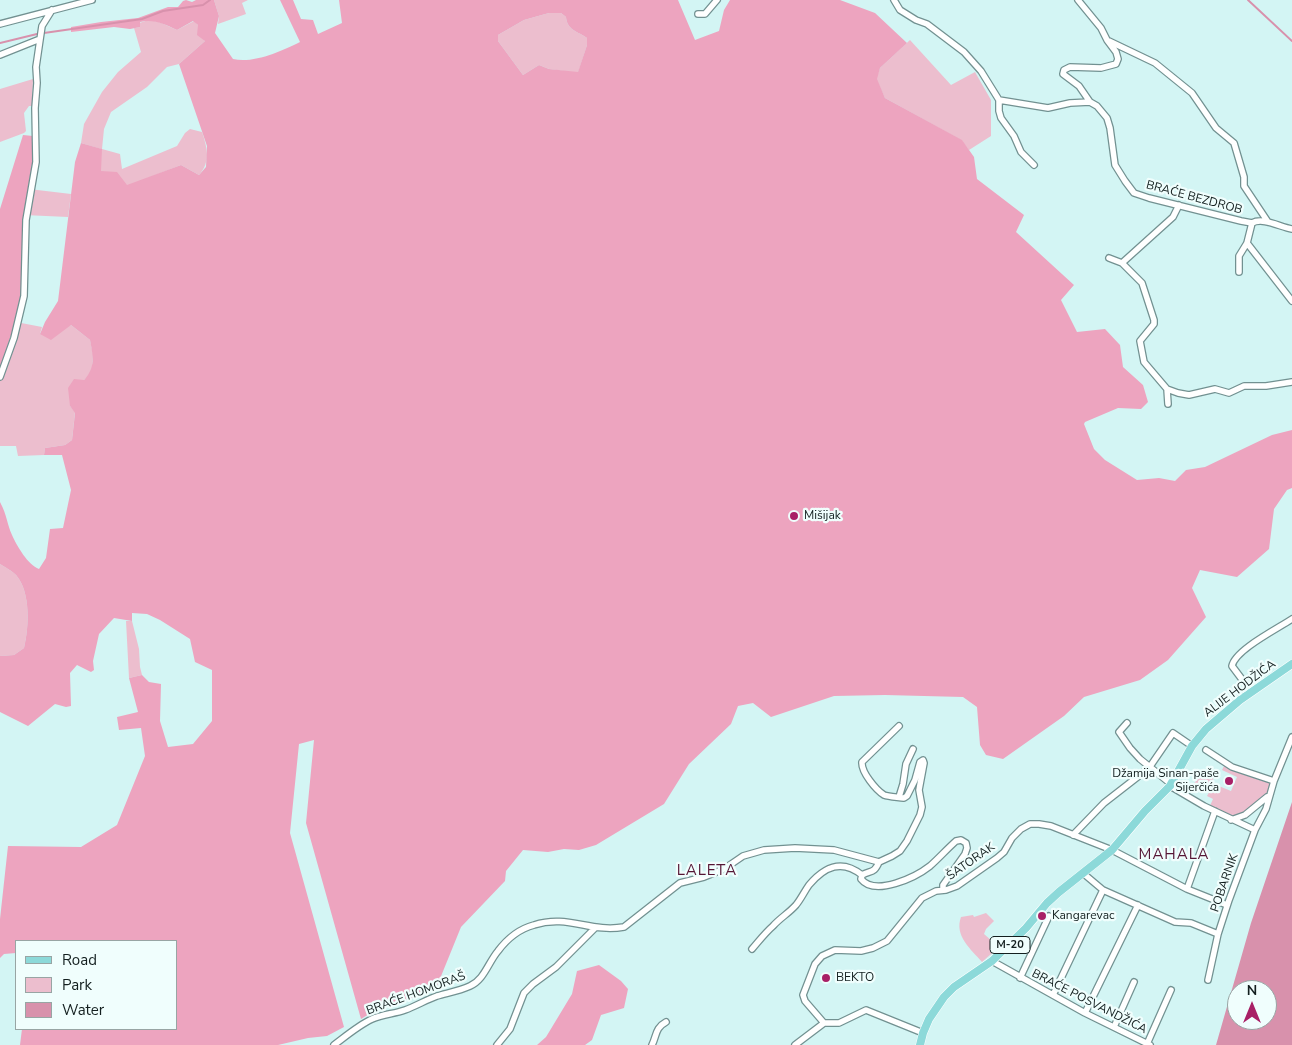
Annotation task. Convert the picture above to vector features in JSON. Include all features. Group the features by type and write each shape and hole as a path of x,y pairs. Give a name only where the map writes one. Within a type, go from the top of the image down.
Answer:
{"main road":[{"name":"ALIJE HODŽIĆA","path":"1112,850 1170,785 1199,736 1223,714 1292,664"},
{"name":"M-20","path":"920,1045 929,1018 944,997 954,987 992,962 1026,928 1047,903 1112,850"}],"street":[{"path":"0,24 92,0"},
{"path":"698,14 705,14 717,0"},
{"path":"894,0 900,10 916,20 927,24 964,52 981,71 999,100 998,111 1001,118 1014,136 1021,152 1034,165"},
{"path":"1078,0 1101,28 1107,40 1155,63 1192,93 1216,128 1234,144 1244,177 1244,186 1268,222"},
{"path":"0,377 16,330 24,296 26,220 36,162 36,67 42,26 52,10"},
{"path":"0,55 40,39"},
{"name":"BRAĆE BEZDROB","path":"1107,40 1118,56 1116,64 1101,68 1070,67 1066,68 1063,72 1065,77 1084,92 1090,102 1098,106 1107,118 1116,165 1130,188 1142,196 1252,223 1256,221 1268,222 1292,229"},
{"path":"999,100 1048,108 1070,103 1090,102"},
{"path":"1122,264 1173,217 1179,205"},
{"path":"1239,272 1239,256 1247,243 1252,223"},
{"path":"1247,243 1292,302"},
{"path":"1109,258 1122,264 1142,283 1154,320 1154,324 1140,341 1144,362 1167,389 1189,394 1215,389 1229,393 1244,386 1266,386 1292,382"},
{"path":"1167,389 1168,404"},
{"path":"1241,678 1232,666 1232,662 1251,645 1292,619"},
{"path":"1127,723 1119,732 1130,748 1149,768 1170,785 1215,811 1255,830"},
{"path":"862,875 873,872 877,869 879,862 900,850 907,841 922,807 919,790 923,760 920,762 915,780 907,796 904,798 887,796 878,790 862,765 862,762 899,726"},
{"path":"1073,835 1104,803 1149,768 1173,733 1192,746"},
{"name":"POBARNIK","path":"1208,980 1218,934 1227,905 1255,830 1266,809 1274,781 1292,737"},
{"path":"899,797 906,764 913,749"},
{"path":"1206,750 1232,767 1274,781"},
{"name":"POBARNIK","path":"1232,820 1254,809 1269,795"},
{"path":"1187,889 1215,811"},
{"name":"ŠATORAK","path":"943,890 957,886 997,858 1004,852 1012,838 1021,829 1030,824 1039,824 1051,826 1112,850 1187,889 1227,905"},
{"path":"824,1023 805,1001 803,995 815,964 822,956 835,950 860,951 873,948 887,941 922,898 936,891 943,890 943,885 965,854 966,844 961,840 956,842 928,867 899,882 876,886 863,882 861,879 862,875"},
{"name":"BRAĆE HOMORAŠ","path":"334,1045 370,1019 404,1010 436,996 470,986 483,976 498,951 520,930 534,925 551,921 574,922 594,928 613,929 624,926 680,884 724,869 744,856 764,850 795,848 834,850 879,862"},
{"path":"752,949 797,904 810,884 830,868 837,865 845,866 862,875"},
{"path":"1084,874 1103,890 1175,922 1191,923 1218,934"},
{"path":"1053,995 1103,890"},
{"path":"1085,1013 1138,905"},
{"name":"BRAĆE POSVANDŽIĆA","path":"1020,978 1049,916"},
{"path":"497,1045 510,1028 524,993 556,967 594,928"},
{"name":"BRAĆE POSVANDŽIĆA","path":"992,962 1085,1013 1148,1044"},
{"path":"1114,1027 1134,982"},
{"path":"1148,1044 1171,990"},
{"path":"795,1045 824,1023 839,1022 866,1010 923,1033"},
{"path":"652,1045 656,1038 656,1031 660,1025 666,1022"}],"green space":[{"path":"214,0 248,0 242,3 246,14 218,24 219,16"},
{"path":"549,13 561,13 566,17 570,28 587,38 587,45 578,73 549,69 539,65 523,75 498,41 498,35 524,20"},
{"path":"149,20 177,30 194,21 198,25 205,41 179,64 167,67 147,87 111,112 104,129 102,149 120,154 122,169 177,146 185,133 190,129 202,132 207,160 199,175 181,165 127,186 101,171 101,149 81,143 84,124 102,92 118,72 141,52 134,28 140,27 139,23"},
{"path":"910,40 951,85 975,72 991,100 991,136 969,150 961,140 885,98 876,79 880,68"},
{"path":"33,79 32,106 29,106 24,113 26,131 0,142 0,89"},
{"path":"29,189 71,194 68,217 24,215"},
{"path":"16,322 42,327 40,334 71,325 90,340 93,354 92,371 84,380 70,406 75,412 72,440 65,445 45,448 44,455 18,456 16,446 0,446 0,370"},
{"path":"0,564 16,575 21,582 28,610 24,648 14,655 0,656"},
{"path":"126,621 132,621 139,649 142,675 129,678"},
{"path":"1225,764 1273,782 1264,801 1231,820 1209,808 1213,799 1207,796 1214,784 1231,791 1237,777 1222,770"},
{"path":"1203,771 1214,778 1205,792 1193,785"},
{"path":"986,913 994,921 984,934 999,947 982,962 965,942 959,924 961,917 973,915 974,917"}],"shaded area":[{"path":"186,0 192,2 196,0 214,0 219,16 215,33 233,59 241,60 267,56 300,42 280,0 293,0 301,19 313,20 318,34 342,23 339,0 678,0 695,40 719,31 724,10 730,0 840,0 875,13 907,43 880,68 877,79 885,98 962,140 974,157 977,179 1024,215 1016,232 1074,285 1061,300 1077,332 1105,329 1120,345 1123,367 1143,385 1148,402 1141,409 1118,408 1085,422 1084,424 1094,449 1105,460 1137,480 1159,478 1175,481 1186,470 1205,467 1272,435 1292,430 1292,488 1287,490 1274,509 1269,549 1237,577 1200,570 1192,588 1206,617 1168,660 1140,680 1084,697 1064,716 1003,759 986,755 980,745 977,707 963,697 834,696 771,717 753,703 738,706 731,724 689,764 664,804 596,845 579,850 564,849 548,852 523,850 506,871 505,881 461,927 435,991 379,1008 361,1019 306,823 314,740 299,744 290,833 344,1027 327,1036 278,1045 20,1045 22,1030 178,1030 178,940 15,940 15,953 4,954 0,958 0,919 8,846 81,847 117,825 145,756 141,728 119,730 117,717 138,712 129,678 142,675 149,682 161,684 160,721 168,747 193,744 212,721 212,670 195,662 190,639 147,614 132,613 132,621 114,618 99,634 93,661 94,670 91,672 77,665 70,673 71,706 66,707 55,704 28,726 0,712 0,656 14,655 24,648 28,610 21,582 16,575 0,564 0,502 10,531 23,555 39,569 46,558 50,529 63,528 71,490 62,455 44,455 45,448 65,445 72,440 75,413 70,406 68,388 74,379 84,380 90,371 93,361 90,340 71,325 51,340 40,334 58,301 75,162 81,143 102,149 101,171 117,172 127,185 181,165 199,175 206,167 207,146 179,64 205,41 197,35 198,25 193,21 177,30 159,23 145,21 140,22 140,27 130,29 114,27 71,32 71,27 138,18 168,7 178,7","holes":["549,13 561,13 566,17 570,28 587,38 587,45 578,72 549,69 539,65 523,75 498,41 498,35 524,20"]},
{"path":"23,135 33,136 33,158 24,215 22,295 0,370 0,209"},
{"path":"599,965 621,981 628,989 624,1008 601,1015 592,1040 585,1045 537,1045 546,1037 572,994 577,971"}],"water":[{"path":"1292,802 1292,1045 1216,1045 1227,1007 1227,1030 1277,1030 1277,980 1235,980 1251,923"}],"waterway":[{"path":"44,33 142,19 163,11 203,5 210,0"},
{"path":"1248,0 1292,41"},
{"path":"0,43 37,34"}],"place":[{"name":"Mišijak","path":"794,516"},
{"name":"Džamija Sinan-paše Sijerčića","path":"1229,781"},
{"name":"Kangarevac","path":"1042,916"},
{"name":"BEKTO","path":"826,978"}],"district":[{"name":"MAHALA","path":"1174,855"},
{"name":"LALETA","path":"707,871"}]}
